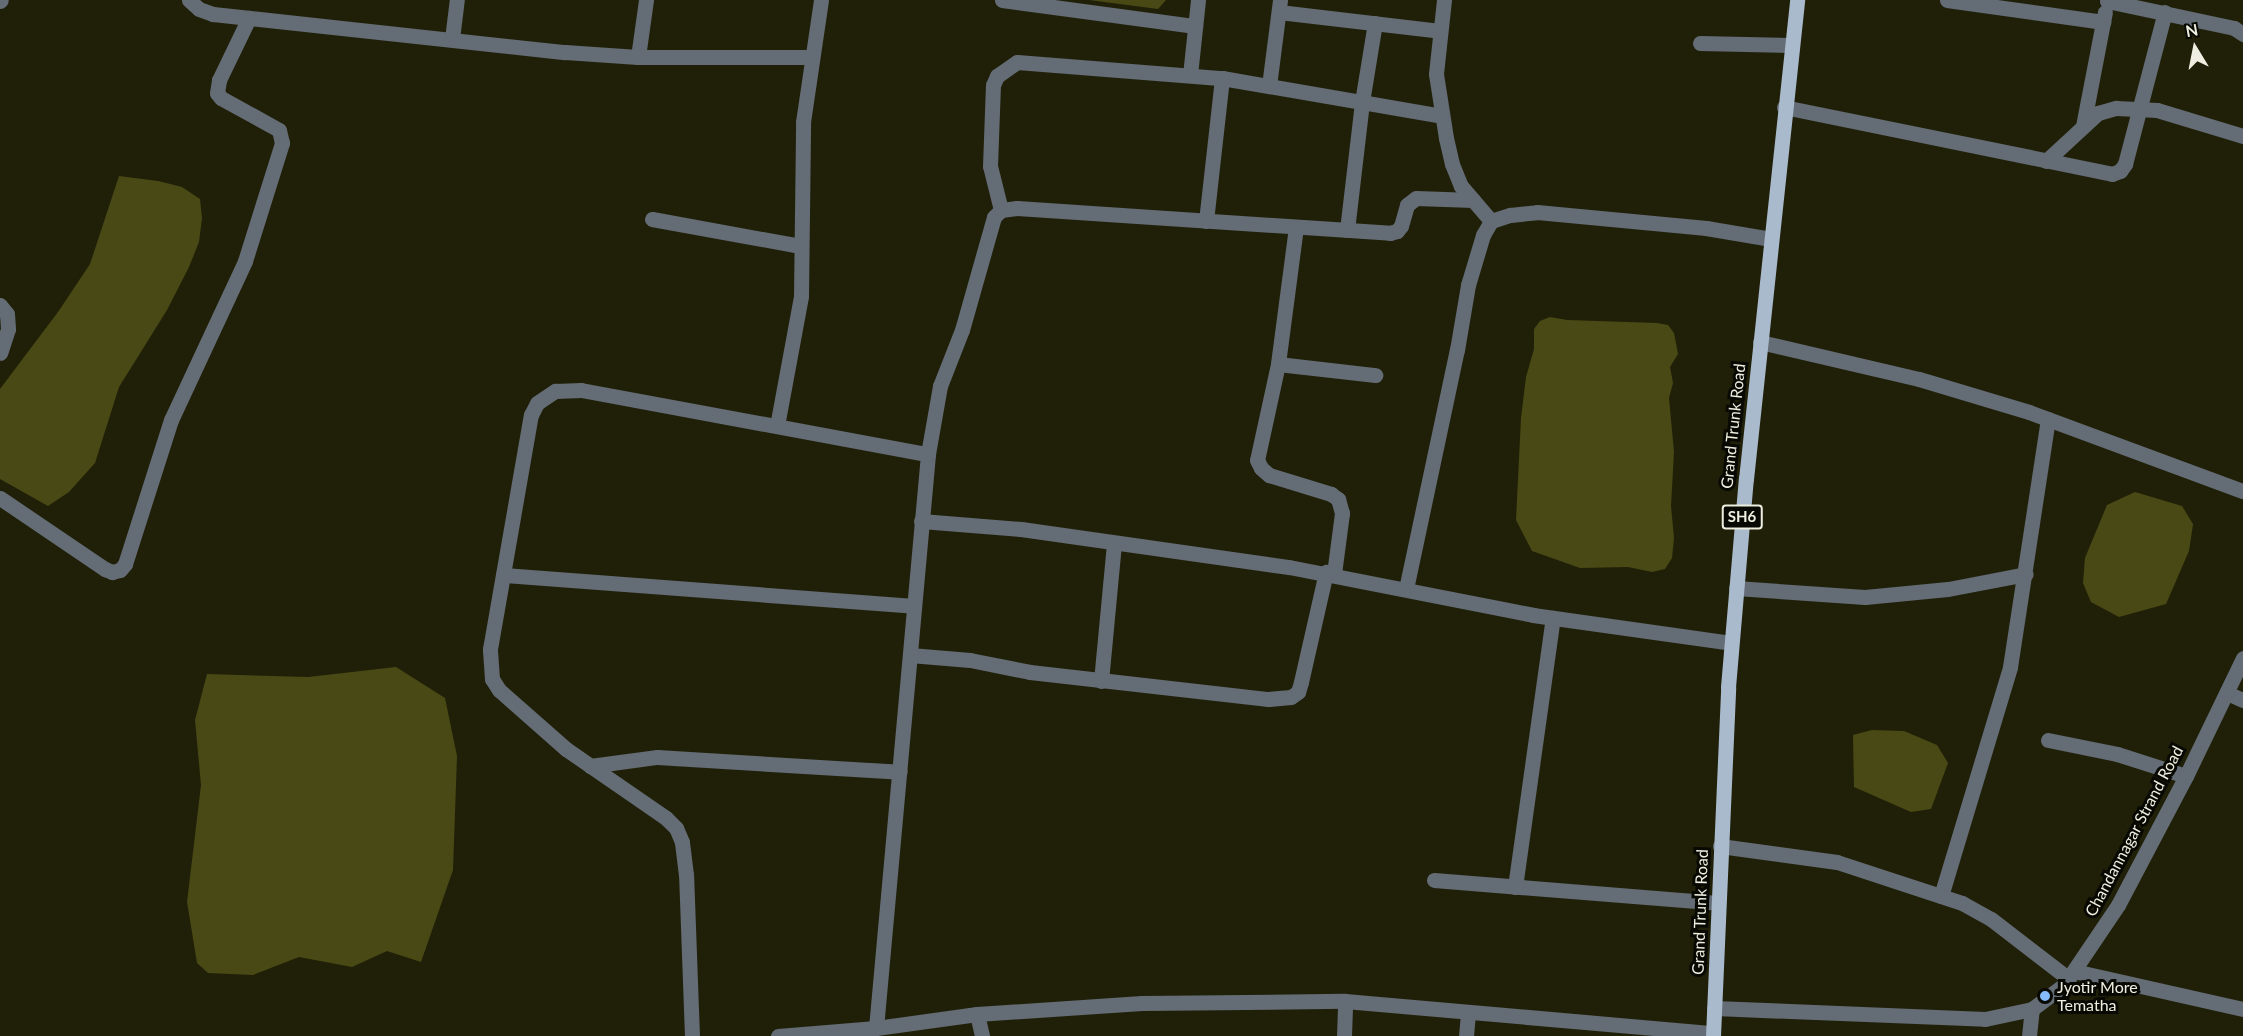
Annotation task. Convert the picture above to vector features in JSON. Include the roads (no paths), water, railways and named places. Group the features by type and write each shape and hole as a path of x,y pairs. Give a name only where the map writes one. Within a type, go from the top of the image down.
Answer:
{"main road":[{"name":"Grand Trunk Road","path":"1713,1034 1731,643 1784,107 1797,0"}],"street":[{"path":"189,0 199,9 213,14 565,52 639,57 810,57"},
{"path":"452,39 457,0"},
{"path":"639,57 646,0"},
{"path":"777,426 801,296 802,122 810,57 821,0"},
{"path":"1002,0 1196,26"},
{"path":"1190,75 1198,0"},
{"path":"1444,0 1436,74 1452,164 1461,186 1491,221"},
{"path":"1947,0 2103,22"},
{"path":"2084,126 2107,0 2234,28 2243,34"},
{"path":"1269,86 1279,6 1376,23 1440,31"},
{"path":"1784,107 2112,174 2120,171 2125,164 2165,12"},
{"path":"0,498 105,569 112,572 120,570 125,564 168,429 245,261 282,143 279,130 221,98 217,93 219,80 249,18"},
{"path":"1347,230 1362,102 1376,23"},
{"path":"1700,43 1791,45"},
{"path":"1001,210 992,179 990,147 993,85 997,76 1007,66 1017,62 1222,78 1442,116"},
{"path":"1206,221 1222,78"},
{"path":"2046,162 2098,113 2116,108 2141,108 2243,136"},
{"path":"876,1028 928,454 940,386 962,330 990,226 1001,210 1017,208 1390,233 1397,231 1407,205 1416,198 1473,200"},
{"path":"1406,589 1457,350 1468,285 1483,235 1491,221 1510,215 1537,212 1706,228 1771,238"},
{"path":"652,219 801,246"},
{"path":"910,655 970,660 1030,672 1101,681 1268,699 1291,697 1298,692 1330,573 1342,513 1338,499 1331,494 1269,475 1261,468 1257,460 1257,448 1278,364 1296,227"},
{"path":"0,305 7,314 8,329 0,353"},
{"path":"1760,342 1919,379 2048,419 2243,491"},
{"path":"1278,364 1375,375"},
{"path":"692,1036 686,875 682,842 676,828 666,818 590,766 507,698 492,679 490,649 531,415 544,396 555,391 582,390 928,454"},
{"path":"1941,896 2005,689 2026,574 2048,419"},
{"path":"921,521 996,526 1330,573 1553,618 1731,643"},
{"path":"1101,681 1114,544"},
{"path":"1736,588 1865,597 1948,589 2026,574"},
{"path":"504,575 914,606"},
{"path":"1515,887 1553,618"},
{"name":"Chandannagar Strand Road","path":"1714,1008 1985,1019 2032,1009 2071,975 2118,905 2186,776 2243,658"},
{"path":"2227,693 2243,700"},
{"path":"2048,740 2117,754 2186,776"},
{"path":"590,766 657,757 900,772"},
{"path":"1720,846 1814,857 1941,896 1985,915 2071,975 2243,1009"},
{"path":"1434,880 1718,903"},
{"path":"1344,1036 1345,1001"},
{"path":"778,1036 826,1034 977,1014 1142,1003 1345,1001 1713,1034"},
{"path":"2030,1036 2032,1009"},
{"path":"1466,1036 1468,1013"},
{"path":"977,1014 982,1036"}],"place":[{"name":"Jyotir More Tematha","path":"2045,996"}]}
